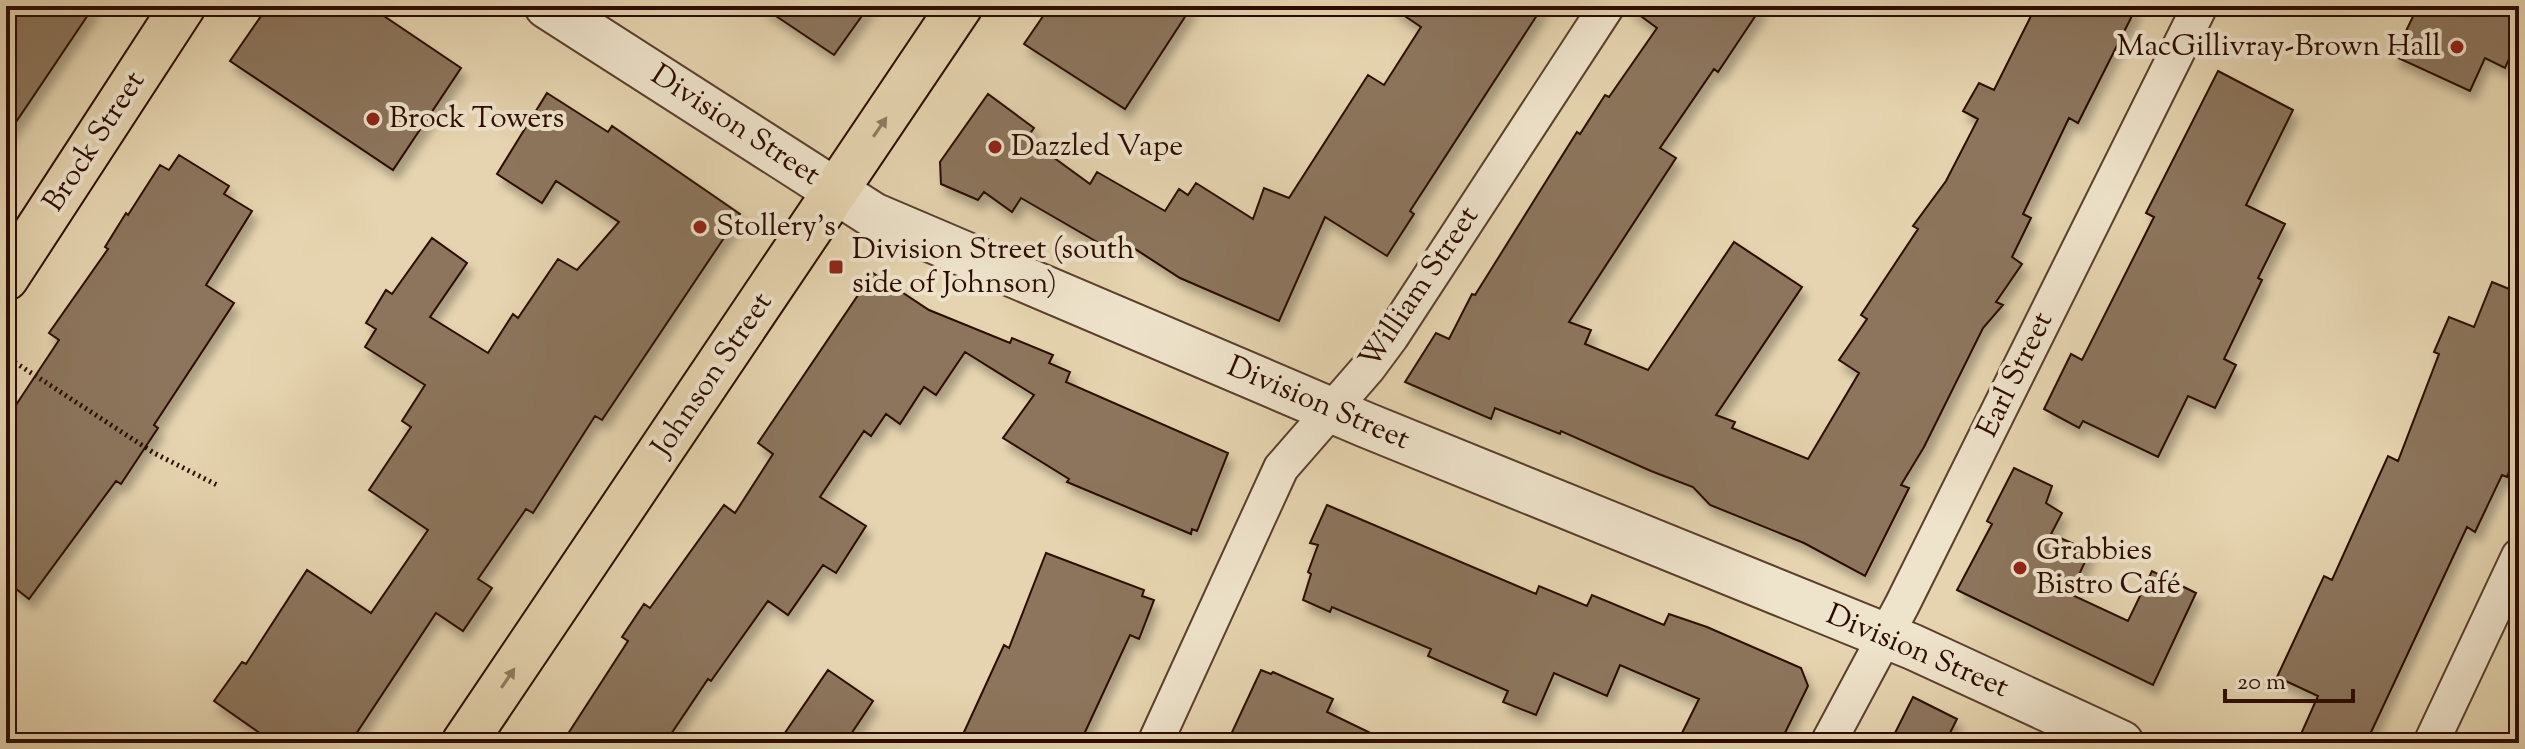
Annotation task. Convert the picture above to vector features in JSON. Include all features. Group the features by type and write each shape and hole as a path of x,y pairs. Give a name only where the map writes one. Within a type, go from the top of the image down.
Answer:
{"main road":[{"name":"Brock Street","path":"6,278 183,6"},
{"name":"Johnson Street","path":"464,743 960,6"}],"street":[{"name":"Division Street","path":"547,6 873,215 1331,410 1884,636 2121,743"},
{"name":"William Street","path":"1155,743 1281,468 1391,337 1607,6"},
{"name":"Earl Street","path":"1828,743 2200,6"},
{"path":"2431,743 2519,556"}],"path":[{"path":"6,354 154,453 219,486"}],"building":[{"path":"6,6 94,6 6,137"},
{"name":"Brock Towers","path":"268,6 369,6 461,68 393,170 230,61"},
{"path":"761,6 869,6 834,55"},
{"path":"1050,6 1192,6 1125,109 1024,44"},
{"path":"1390,6 1543,6 1410,211 1414,214 1387,256 1325,217 1279,321 1180,278 1118,238 1111,250 1021,198 1012,212 984,192 978,200 941,184 940,162 988,94 1034,128 1027,138 1090,184 1097,172 1165,211 1179,189 1188,195 1196,183 1253,219 1264,188 1289,198 1368,75 1384,85 1421,27"},
{"path":"1627,6 1762,6 1718,72 1714,69 1660,148 1676,158 1569,322 1591,330 1585,344 1648,370 1734,242 1802,287 1716,415 1735,422 1732,428 1808,459 1859,373 1839,360 1867,319 1861,315 1918,229 1913,226 1946,181 1978,119 1963,111 1979,83 1994,90 2036,6 2137,6 2078,123 2069,118 2023,214 2031,218 2012,257 2022,264 1996,302 2003,305 1983,328 1924,447 1901,485 1909,488 1865,576 1804,543 1710,505 1693,487 1561,431 1560,434 1495,408 1491,419 1405,382 1436,333 1449,339 1472,294 1475,295 1577,132 1580,134 1605,95 1609,97 1657,28"},
{"name":"MacGillivray-Brown Hall","path":"2418,6 2519,6 2519,37 2505,68 2485,58 2470,91 2394,56"},
{"path":"2218,71 2293,110 2246,205 2285,224 2224,359 2236,365 2215,408 2188,396 2158,457 2083,421 2079,428 2044,409 2071,354 2082,360 2154,217 2146,213"},
{"path":"547,93 608,132 612,126 740,214 602,420 595,416 533,513 526,509 478,579 492,588 463,631 436,613 350,743 274,743 214,701 242,662 246,664 307,570 371,613 428,530 369,490 411,427 402,421 425,385 365,347 376,329 366,323 386,290 392,294 432,238 467,263 430,317 488,353 513,314 518,318 558,259 577,270 619,222 556,181 542,203 497,174"},
{"path":"179,155 229,186 224,194 252,211 206,285 234,303 154,425 158,428 121,484 116,481 29,599 6,581 6,420 59,340 49,333 108,249 105,247 126,213 128,215 160,165 169,170"},
{"path":"873,273 929,310 1010,343 1012,338 1053,355 1049,363 1070,372 1066,382 1228,453 1197,531 1192,529 1191,534 1067,482 1069,479 1003,438 1034,395 965,352 936,395 924,387 900,424 886,414 871,436 864,431 820,497 866,526 836,573 823,565 788,615 768,601 711,681 708,679 665,743 562,743 628,641 622,637 644,604 650,608 724,505 735,513 773,454 758,443"},
{"path":"2492,282 2519,293 2519,446 2507,477 2502,475 2475,532 2467,527 2366,743 2297,743 2318,696 2277,677 2324,576 2332,580 2388,456 2398,461 2439,354 2434,352 2449,317 2474,327"},
{"path":"2014,468 2052,486 2046,503 2062,513 2051,534 2090,551 2070,594 2128,621 2152,571 2196,593 2153,685 1957,590 1992,524 1987,521"},
{"path":"1327,505 1536,594 1539,586 1587,606 1592,595 1664,625 1669,614 1707,627 1801,668 1808,686 1780,743 1677,743 1699,699 1620,665 1607,696 1554,673 1536,715 1503,702 1508,691 1428,656 1431,649 1332,607 1330,612 1303,600 1311,574 1308,572 1318,545 1310,543"},
{"path":"1046,553 1144,590 1142,596 1154,600 1139,639 1130,635 1080,743 959,743 1004,645 1009,648"},
{"path":"828,670 873,701 845,743 778,743"},
{"path":"1261,670 1273,672 1333,699 1327,712 1391,743 1227,743"},
{"path":"1913,697 1957,719 1945,743 1890,743"}],"place":[{"name":"MacGillivray-Brown Hall","path":"2457,47"},
{"name":"Brock Towers","path":"373,119"},
{"name":"Dazzled Vape","path":"995,147"},
{"name":"Stollery's","path":"700,227"},
{"name":"Division Street (south side of Johnson)","path":"836,267"},
{"name":"Grabbies Bistro Café","path":"2020,568"}]}
